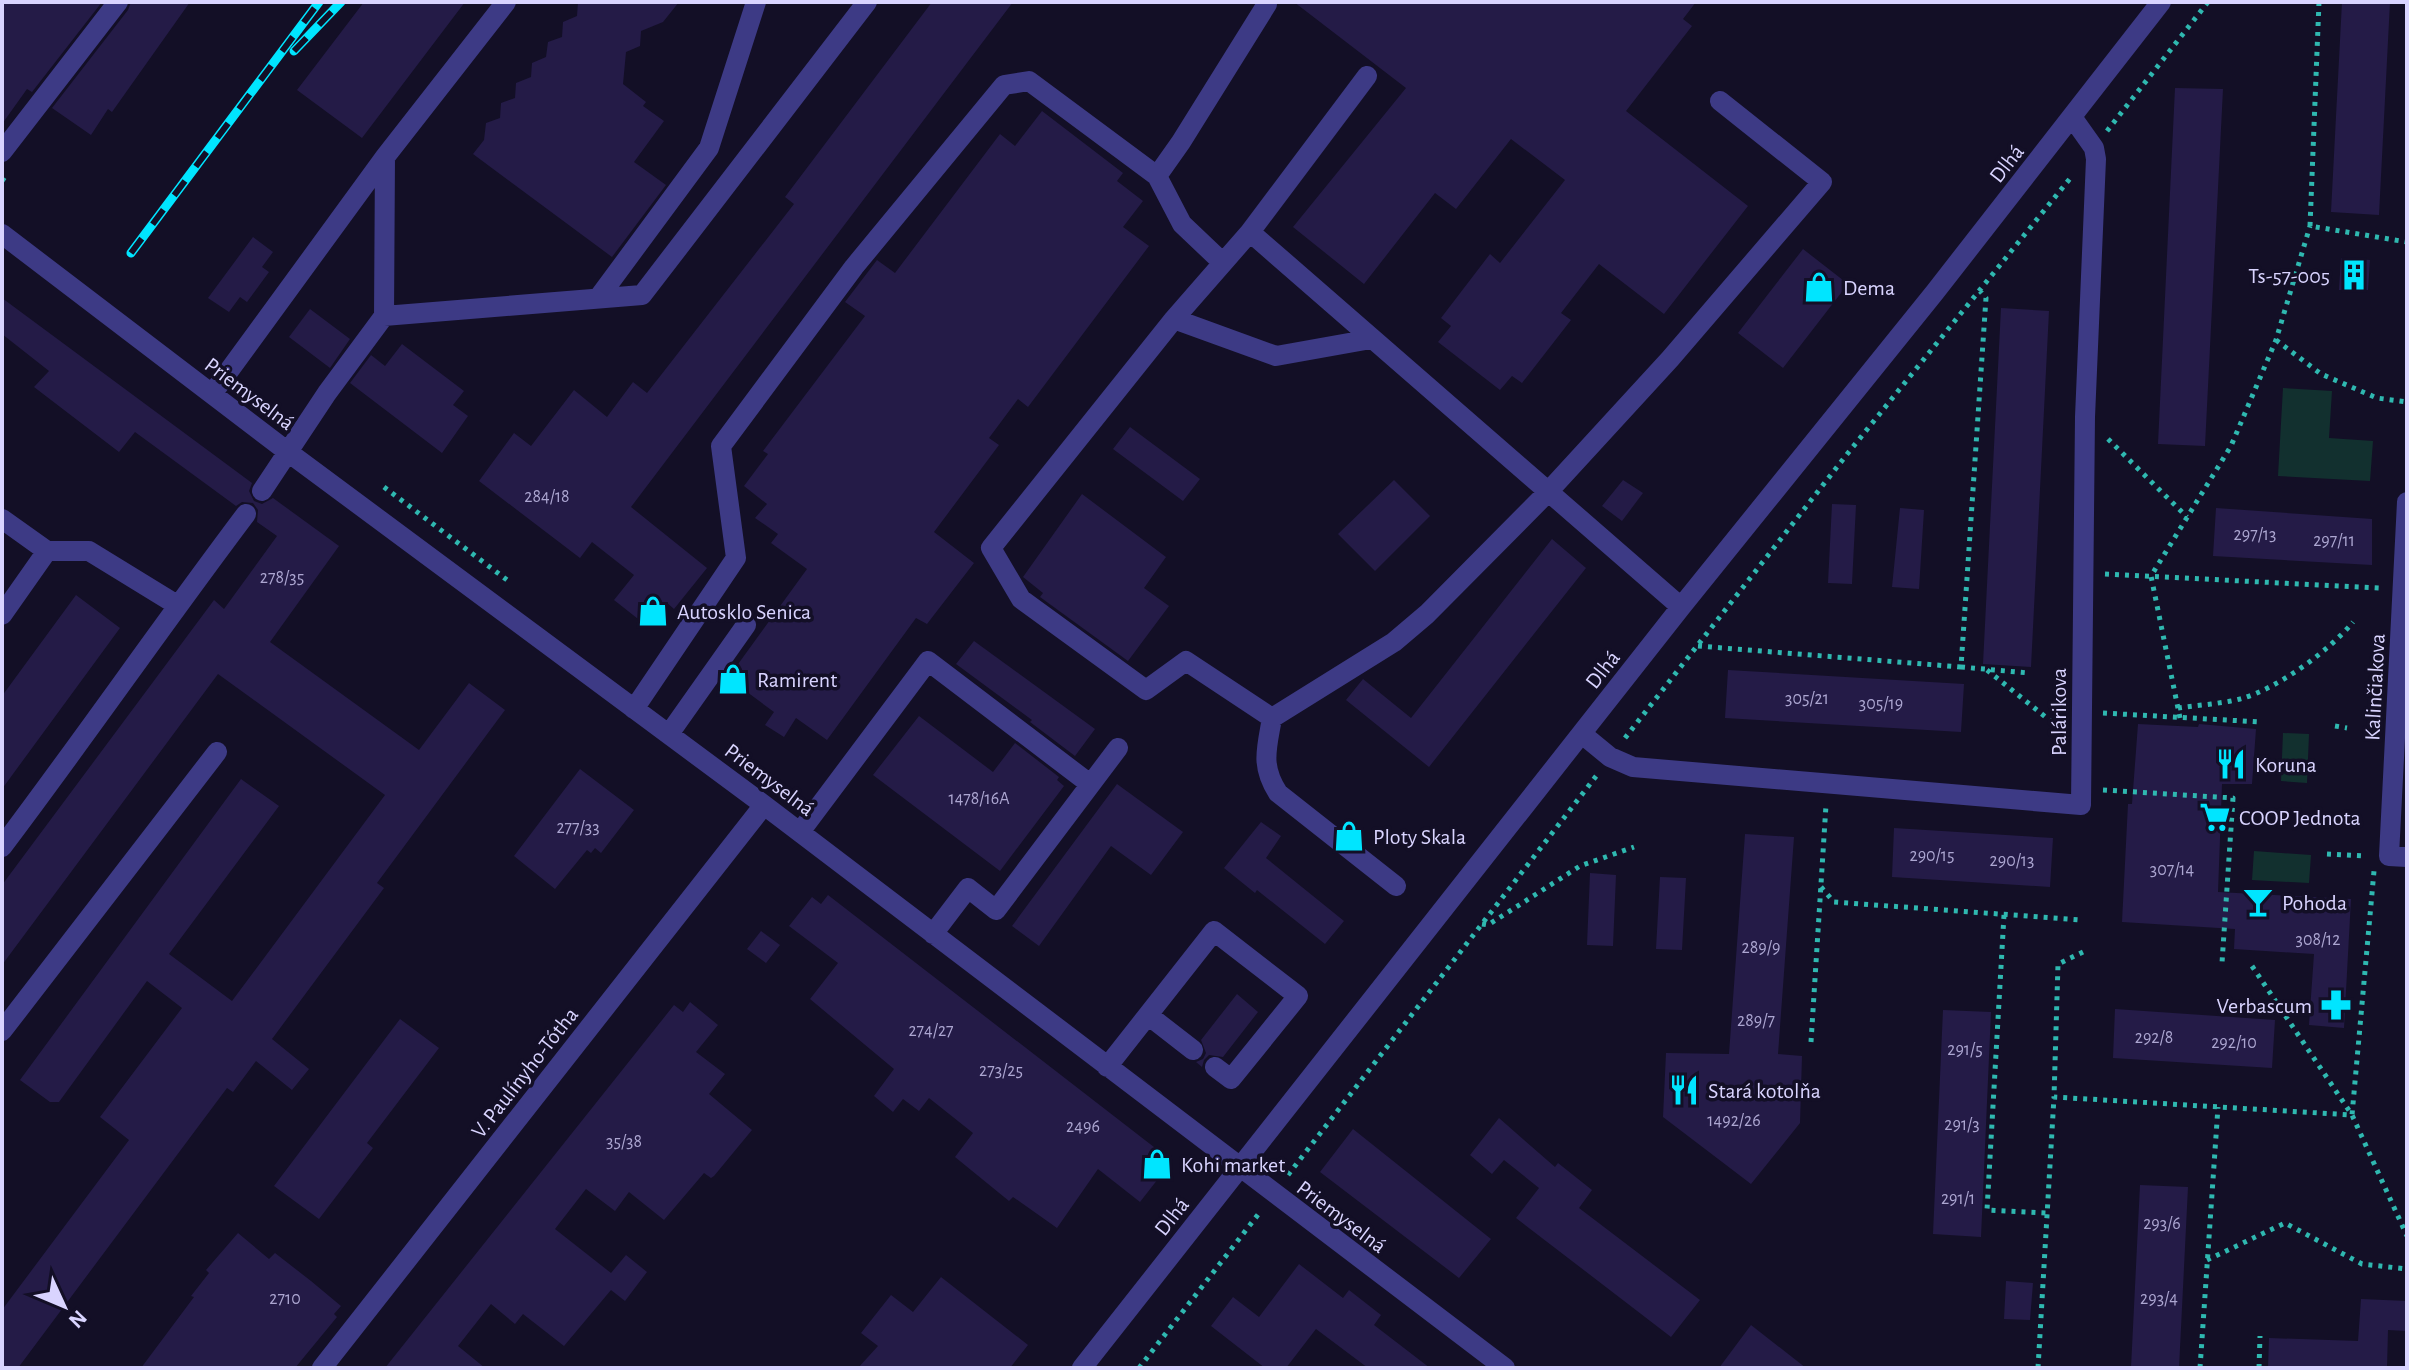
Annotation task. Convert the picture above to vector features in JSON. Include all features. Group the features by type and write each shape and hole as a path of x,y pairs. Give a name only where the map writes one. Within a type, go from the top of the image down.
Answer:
{"street":[{"path":"2,152 118,2"},
{"path":"212,394 385,157 506,2"},
{"path":"599,297 709,148 756,2"},
{"path":"384,316 642,295 867,2"},
{"name":"Dlhá","path":"1082,1368 2161,2"},
{"path":"1157,176 1267,4"},
{"path":"1272,718 1186,661 1146,690 1021,599 991,548 1174,319 1250,232 1367,76"},
{"path":"634,709 736,558 721,446 854,267 1004,85 1029,81 1157,176 1182,224 1222,262"},
{"path":"1396,886 1278,793 1269,779 1265,761 1272,718 1394,642 1427,614 1547,493 1670,359 1822,182 1720,101"},
{"path":"2072,117 2094,148"},
{"name":"Palárikova","path":"2082,788 2085,417 2094,148"},
{"path":"262,491 384,316 385,157"},
{"path":"1250,232 1681,607"},
{"name":"Priemyselná","path":"2,234 288,452 800,832 1505,1368"},
{"path":"1174,319 1276,356 1371,339"},
{"name":"Kalinčiakova","path":"2407,502 2389,856 2407,857"},
{"path":"2,847 246,514"},
{"path":"2,519 47,551 89,551 177,605"},
{"path":"2,615 47,551"},
{"path":"669,734 746,625"},
{"path":"800,832 928,661 1090,784"},
{"path":"1582,734 1610,757 1633,767 2081,805 2082,788"},
{"path":"933,934 968,888 996,910 1118,748"},
{"path":"2,1031 217,752"},
{"name":"V. Paulínyho-Tótha","path":"322,1368 764,805"},
{"path":"1107,1067 1214,931 1298,996 1231,1079 1215,1067"},
{"path":"1148,1015 1193,1050"}],"path":[{"path":"1139,1368 1610,757 2208,2"},
{"path":"2180,718 2151,576 2231,446 2276,340 2310,226 2319,2"},
{"path":"2310,226 2407,242"},
{"path":"1961,667 1986,298 1980,291"},
{"path":"2276,340 2321,374 2377,398 2407,402"},
{"path":"2085,417 2187,517"},
{"path":"384,487 520,591"},
{"path":"2084,573 2403,589"},
{"path":"2178,708 2241,699 2312,660 2338,640 2353,622"},
{"path":"1697,646 2029,673"},
{"path":"1987,670 2082,746"},
{"path":"2082,712 2261,722"},
{"path":"2335,726 2347,728"},
{"path":"1811,1042 1828,784"},
{"path":"2082,788 2233,798 2222,963"},
{"path":"1481,924 1488,925 1580,866 1634,847"},
{"path":"2327,854 2375,857 2352,1115"},
{"path":"1821,887 1834,902 2082,920"},
{"path":"2004,915 1987,1210 2046,1213"},
{"path":"2038,1368 2054,1097 2058,964 2083,952"},
{"path":"2252,966 2352,1115 2407,1236"},
{"path":"2054,1097 2352,1115"},
{"path":"2200,1368 2218,1107"},
{"path":"2207,1260 2285,1223 2362,1264 2407,1269"},
{"path":"2259,1368 2260,1336"}],"green space":[{"path":"2283,388 2332,391 2329,438 2373,441 2370,481 2278,476"},
{"path":"2283,733 2309,734 2307,783 2281,781"},
{"path":"2254,851 2311,855 2309,883 2252,880"}],"building":[{"path":"2,2 102,2 32,92 27,89 2,124"},
{"path":"131,2 190,2 112,112 108,109 91,135 52,108"},
{"path":"364,2 465,2 362,138 297,90"},
{"path":"578,2 679,2 663,22 641,31 640,46 626,52 623,84 646,102 643,106 664,121 634,162 666,185 612,257 473,154 484,140 486,123 500,118 501,103 515,98 516,83 531,77 532,63 546,57 548,42 562,37 563,22 577,16"},
{"path":"932,2 1013,2 631,507 707,568 674,609 666,602 647,626 614,600 634,575 592,542 580,558 479,481 514,433 531,446 574,390 607,417 633,382 647,393 794,204 785,197"},
{"path":"1294,2 1696,2 1683,19 1692,26 1626,111 1748,206 1664,314 1599,264 1561,313 1571,320 1522,383 1512,376 1500,390 1438,342 1451,326 1441,318 1490,254 1500,263 1565,180 1511,139 1456,209 1435,193 1364,284 1293,227 1406,88"},
{"path":"2342,2 2390,2 2379,215 2331,212"},
{"path":"2175,88 2223,89 2205,446 2158,444"},
{"path":"1042,111 1123,173 1117,181 1143,201 1123,227 1149,246 1028,407 1018,399 989,438 999,445 934,532 974,563 927,624 916,618 827,740 796,718 784,737 765,725 774,712 728,678 807,569 771,543 778,534 755,518 767,504 744,486 768,454 763,451 865,316 845,302 877,260 895,273 1000,134 1015,146"},
{"path":"253,237 273,252 262,267 269,272 247,302 240,297 229,312 208,298"},
{"path":"1803,249 1848,284 1783,368 1738,333"},
{"name":"Ts-57-005","path":"2341,258 2370,260 2368,290 2339,290"},
{"path":"2,298 252,483 249,491 254,501 262,504 273,498 339,546 270,642 419,750 469,683 505,710 377,883 384,888 272,1039 309,1069 292,1090 256,1061 233,1092 227,1088 18,1368 2,1368 2,1310 129,1140 100,1117 182,1008 147,981 59,1102 50,1102 20,1080 241,779 279,806 169,954 232,1001 385,795 218,674 2,965 2,885 214,600 224,609 277,536 257,522 258,510 253,503 242,502 236,506 135,432 119,452 34,387 49,371 2,334"},
{"path":"2001,308 2049,311 2031,667 1983,664"},
{"path":"310,309 350,339 330,368 289,337"},
{"path":"402,344 464,391 453,405 468,416 442,453 350,383 371,355 385,366"},
{"path":"1130,427 1200,479 1183,501 1113,449"},
{"path":"1394,480 1430,516 1375,571 1338,534"},
{"path":"1623,480 1643,493 1622,521 1602,506"},
{"path":"1082,494 1166,557 1144,588 1169,606 1128,661 1040,597 1043,593 1023,577"},
{"path":"1832,504 1856,505 1852,584 1828,583"},
{"path":"1900,508 1924,510 1919,589 1892,587"},
{"path":"2216,508 2372,519 2372,565 2213,556"},
{"path":"1552,539 1586,568 1429,767 1346,700 1363,679 1411,718"},
{"path":"76,595 120,628 2,789 2,696"},
{"path":"974,641 1095,729 1075,756 956,664"},
{"path":"1728,670 1964,684 1961,732 1725,718"},
{"path":"919,716 993,772 1015,743 1059,777 1057,780 1064,786 1000,871 873,775"},
{"path":"2138,724 2198,727 2199,724 2256,729 2252,784 2222,784 2218,892 2351,899 2344,1028 2309,1025 2314,954 2234,949 2235,929 2122,922 2128,804 2132,804"},
{"path":"580,769 634,810 601,853 595,848 591,853 587,850 555,889 514,856"},
{"path":"1117,784 1183,832 1151,875 1111,846 1039,946 1012,926"},
{"path":"1261,822 1281,836 1266,858 1344,921 1325,944 1224,868"},
{"path":"1894,828 2053,838 2050,887 1892,877"},
{"path":"1745,834 1794,837 1778,1054 1802,1056 1800,1123 1751,1184 1663,1117 1666,1053 1729,1054"},
{"path":"1590,873 1616,875 1613,946 1587,945"},
{"path":"1660,877 1686,878 1682,950 1656,949"},
{"path":"828,895 1172,1161 1140,1202 1098,1169 1057,1228 1013,1197 1009,1201 955,1157 973,1133 929,1098 919,1111 903,1099 893,1112 874,1096 894,1069 810,999 838,963 789,926 812,897 821,904"},
{"path":"761,931 780,945 766,963 747,949"},
{"path":"1237,994 1258,1012 1223,1057 1209,1055 1202,1067 1196,1062 1203,1059 1206,1053 1201,1040"},
{"path":"690,1002 718,1025 696,1052 725,1074 709,1094 752,1130 714,1176 711,1178 704,1173 664,1220 629,1192 615,1211 586,1189 555,1229 611,1273 626,1255 647,1272 625,1301 611,1290 564,1346 523,1314 515,1324 491,1304 458,1346 485,1368 385,1368 674,1005 683,1012"},
{"path":"2115,1009 2275,1020 2272,1068 2113,1058"},
{"path":"1943,1010 1991,1012 1981,1237 1933,1234"},
{"path":"400,1019 439,1048 367,1143 373,1148 319,1219 274,1186"},
{"path":"1499,1118 1555,1167 1558,1163 1592,1190 1579,1208 1700,1300 1671,1337 1516,1218 1539,1188 1504,1160 1492,1174 1470,1155"},
{"path":"1353,1129 1491,1239 1459,1278 1320,1172"},
{"path":"2140,1185 2188,1187 2179,1368 2131,1368"},
{"path":"238,1233 269,1259 275,1253 341,1306 334,1314 337,1317 295,1368 141,1368 194,1297 191,1296 209,1273 206,1270"},
{"path":"1299,1264 1343,1298 1349,1290 1381,1315 1374,1325 1430,1368 1368,1368 1316,1329 1286,1368 1265,1368 1211,1326 1233,1297 1259,1317"},
{"path":"941,1277 1028,1345 1010,1368 858,1368 878,1346 861,1333 891,1295 913,1312"},
{"path":"2006,1281 2033,1283 2030,1320 2004,1319"},
{"path":"2361,1299 2407,1301 2407,1331 2388,1330 2387,1368 2268,1368 2269,1338 2358,1341"},
{"path":"1751,1325 1806,1368 1719,1368"}],"railway":[{"path":"131,253 319,2"},
{"path":"294,51 341,2"}],"place":[{"name":"Ts-57-005","path":"2354,275"},
{"name":"Dema","path":"1819,287"},
{"name":"Autosklo Senica","path":"653,611"},
{"name":"Ramirent","path":"733,679"},
{"name":"Koruna","path":"2231,764"},
{"name":"COOP Jednota","path":"2215,817"},
{"name":"Ploty Skala","path":"1349,836"},
{"name":"Pohoda","path":"2258,902"},
{"name":"Verbascum","path":"2336,1005"},
{"name":"Stará kotolňa","path":"1684,1090"},
{"name":"Kohi market","path":"1157,1164"}]}
